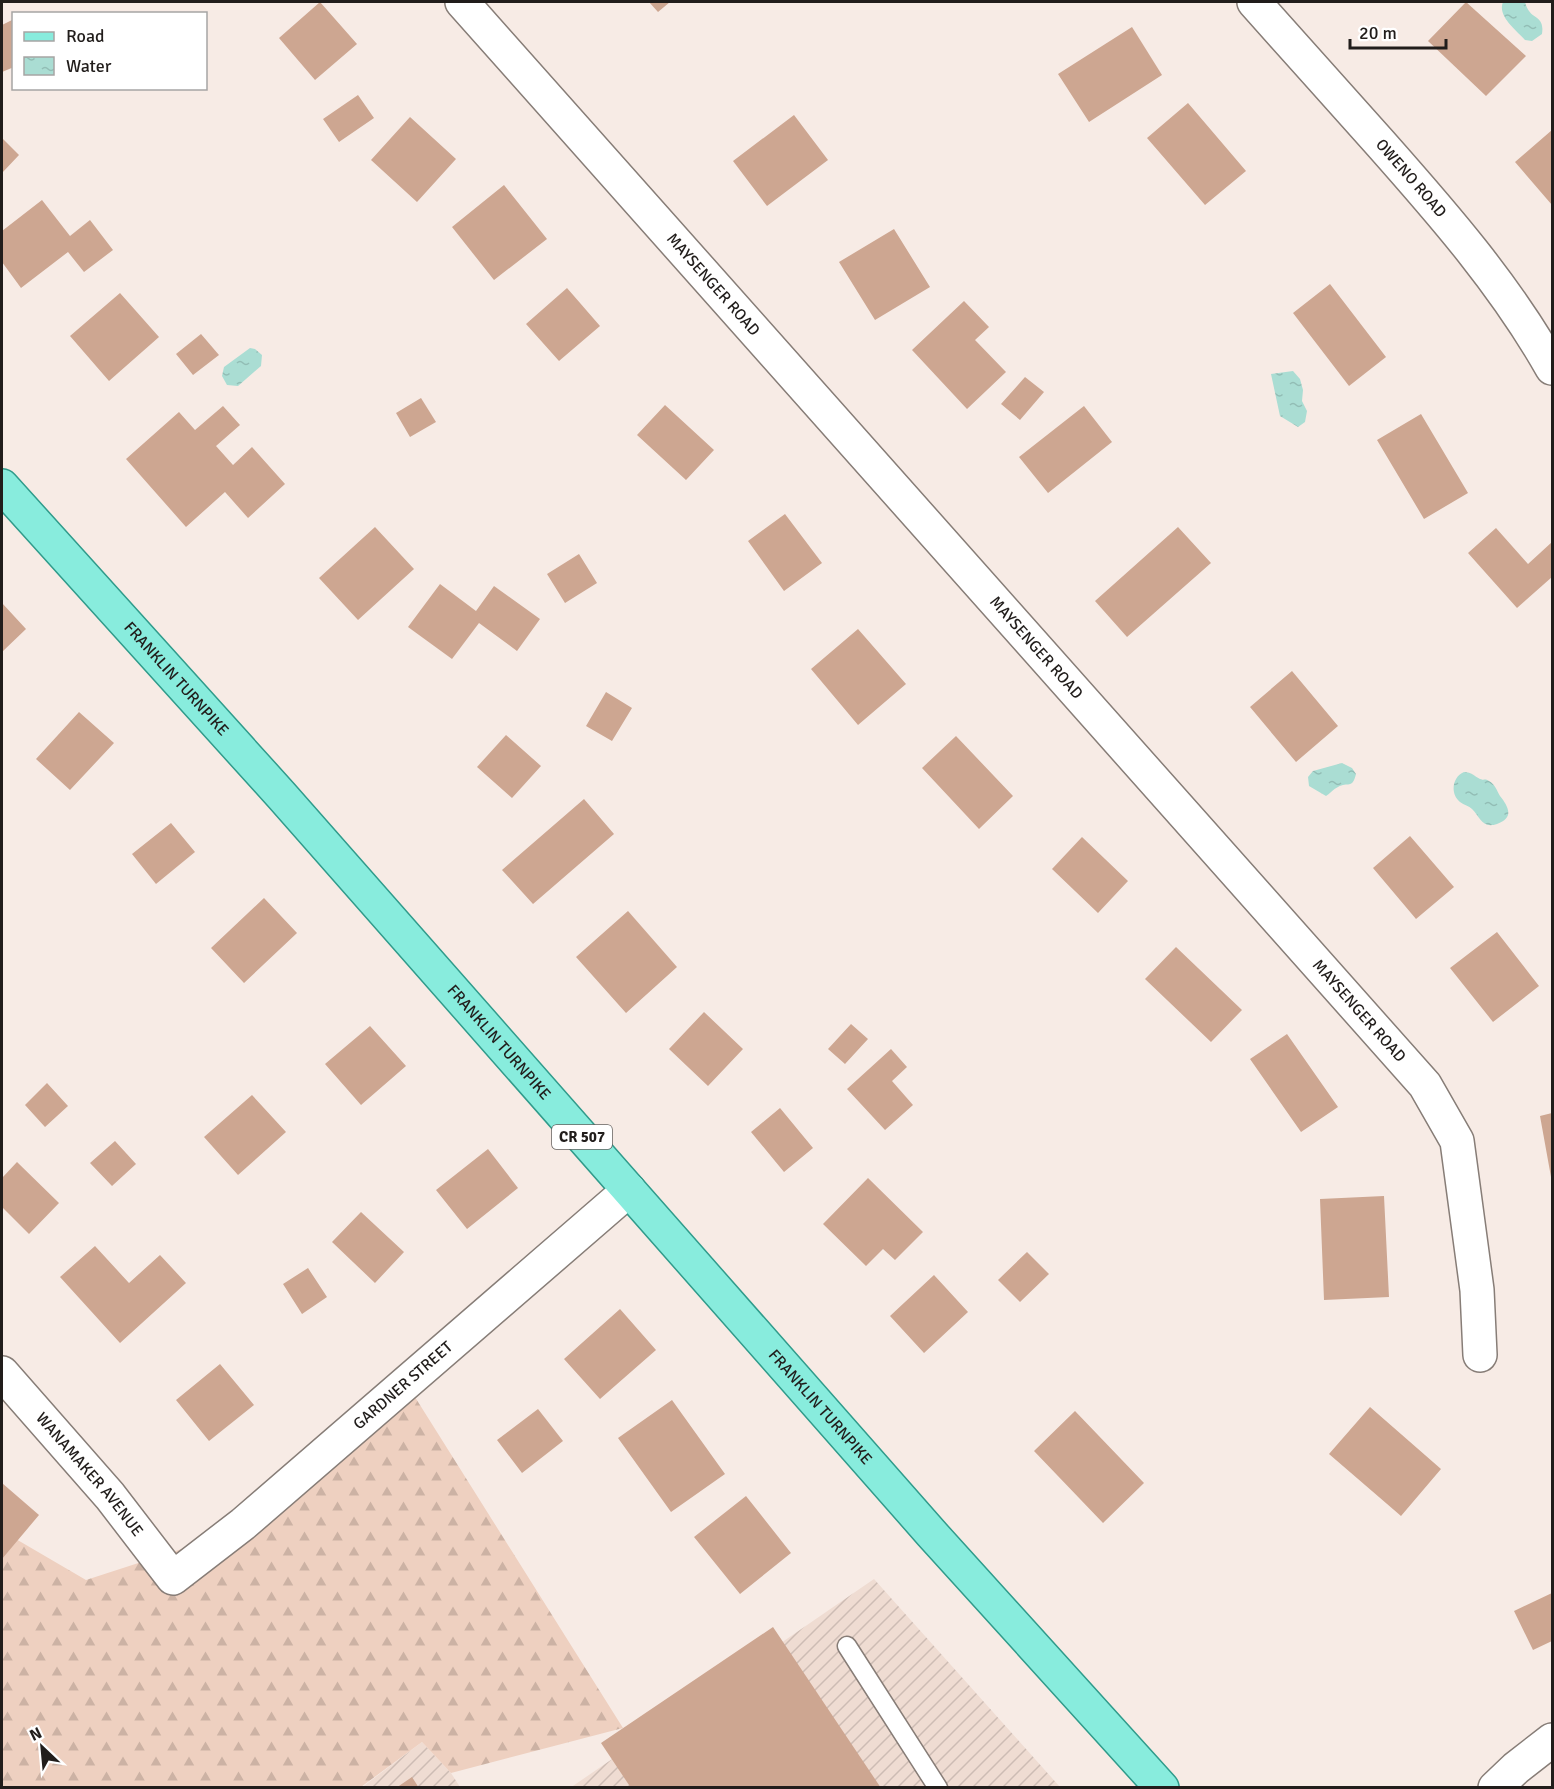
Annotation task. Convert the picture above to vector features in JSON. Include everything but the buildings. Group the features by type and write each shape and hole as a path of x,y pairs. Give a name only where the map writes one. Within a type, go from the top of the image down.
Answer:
{"main road":[{"name":"FRANKLIN TURNPIKE","path":"2,486 282,796 931,1533 1162,1788"}],"street":[{"name":"MAYSENGER ROAD","path":"462,2 1425,1085 1457,1141 1476,1290 1480,1355"},
{"name":"OWENO ROAD","path":"1254,2 1410,176 1467,244 1532,331 1552,368"},
{"name":"GARDNER STREET","path":"173,1578 243,1524 629,1190"},
{"name":"WANAMAKER AVENUE","path":"2,1373 110,1496 173,1578"},
{"path":"1495,1788 1552,1740"}],"lane":[{"path":"847,1646 938,1788"}],"shaded area":[{"path":"874,1579 1060,1787 570,1788"},
{"path":"422,1742 451,1773 460,1787 361,1788"}],"green space":[{"path":"403,1378 623,1728 451,1773 422,1742 361,1787 2,1787 2,1542 9,1535 86,1580 197,1544"}],"water":[{"path":"1503,2 1525,2 1530,12 1541,23 1542,34 1532,41 1525,40 1505,18"},
{"path":"250,348 262,355 261,366 238,386 227,385 222,376 224,367"},
{"path":"1293,371 1300,379 1303,390 1302,401 1307,411 1305,422 1298,427 1280,416 1271,374"},
{"path":"1342,763 1352,768 1356,774 1351,784 1341,785 1326,796 1309,786 1308,777 1313,771"},
{"path":"1464,772 1493,784 1507,808 1506,819 1497,824 1485,824 1471,808 1457,799 1454,790 1455,782"}]}
